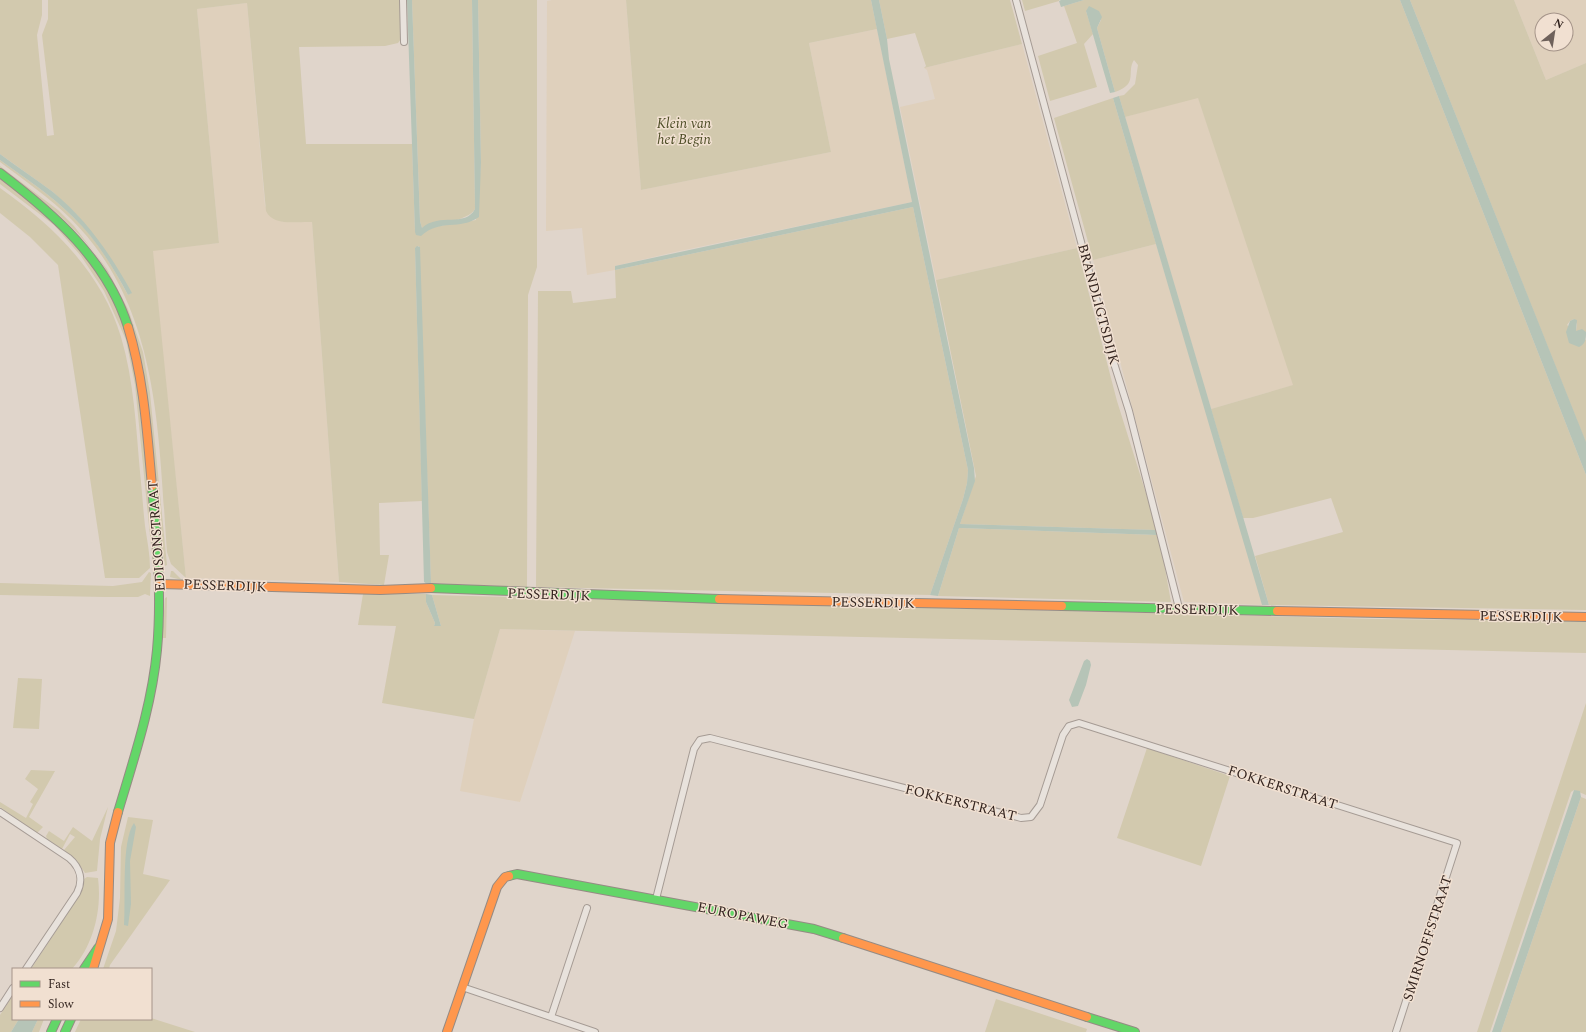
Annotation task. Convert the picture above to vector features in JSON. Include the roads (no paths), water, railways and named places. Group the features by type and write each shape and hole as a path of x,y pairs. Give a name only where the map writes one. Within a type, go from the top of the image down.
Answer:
{"main road":[{"name":"EDISONSTRAAT","path":"0,174 57,218 85,248 103,273 123,312 139,364 144,390 160,584 153,679 142,732 115,821 110,843 108,859 108,919 93,968"},
{"name":"PESSERDIJK","path":"160,584 380,590 420,588 734,599 1586,617"},
{"name":"EUROPAWEG","path":"447,1032 497,887 507,876 522,874 814,929 1135,1032"},
{"name":"EDISONSTRAAT","path":"85,968 101,944"},
{"path":"51,1032 57,1020"},
{"path":"65,1032 71,1020"}],"street":[{"path":"403,0 404,42"},
{"name":"BRANDLIGTSDIJK","path":"1016,0 1112,356 1129,411 1179,608"},
{"name":"FOKKERSTRAAT","path":"656,899 694,749 700,740 710,738 1021,818 1031,817 1040,805 1063,735 1069,726 1079,723 1090,725 1457,843"},
{"path":"0,812 69,858 76,864 80,875 80,886 77,894 27,968"},
{"name":"SMIRNOFFSTRAAT","path":"1396,1032 1457,843"},
{"path":"551,1017 587,908"},
{"path":"462,987 595,1032"},
{"path":"0,1008 12,990"}],"park label":[{"name":"Klein van het Begin","path":"684,132"}]}
